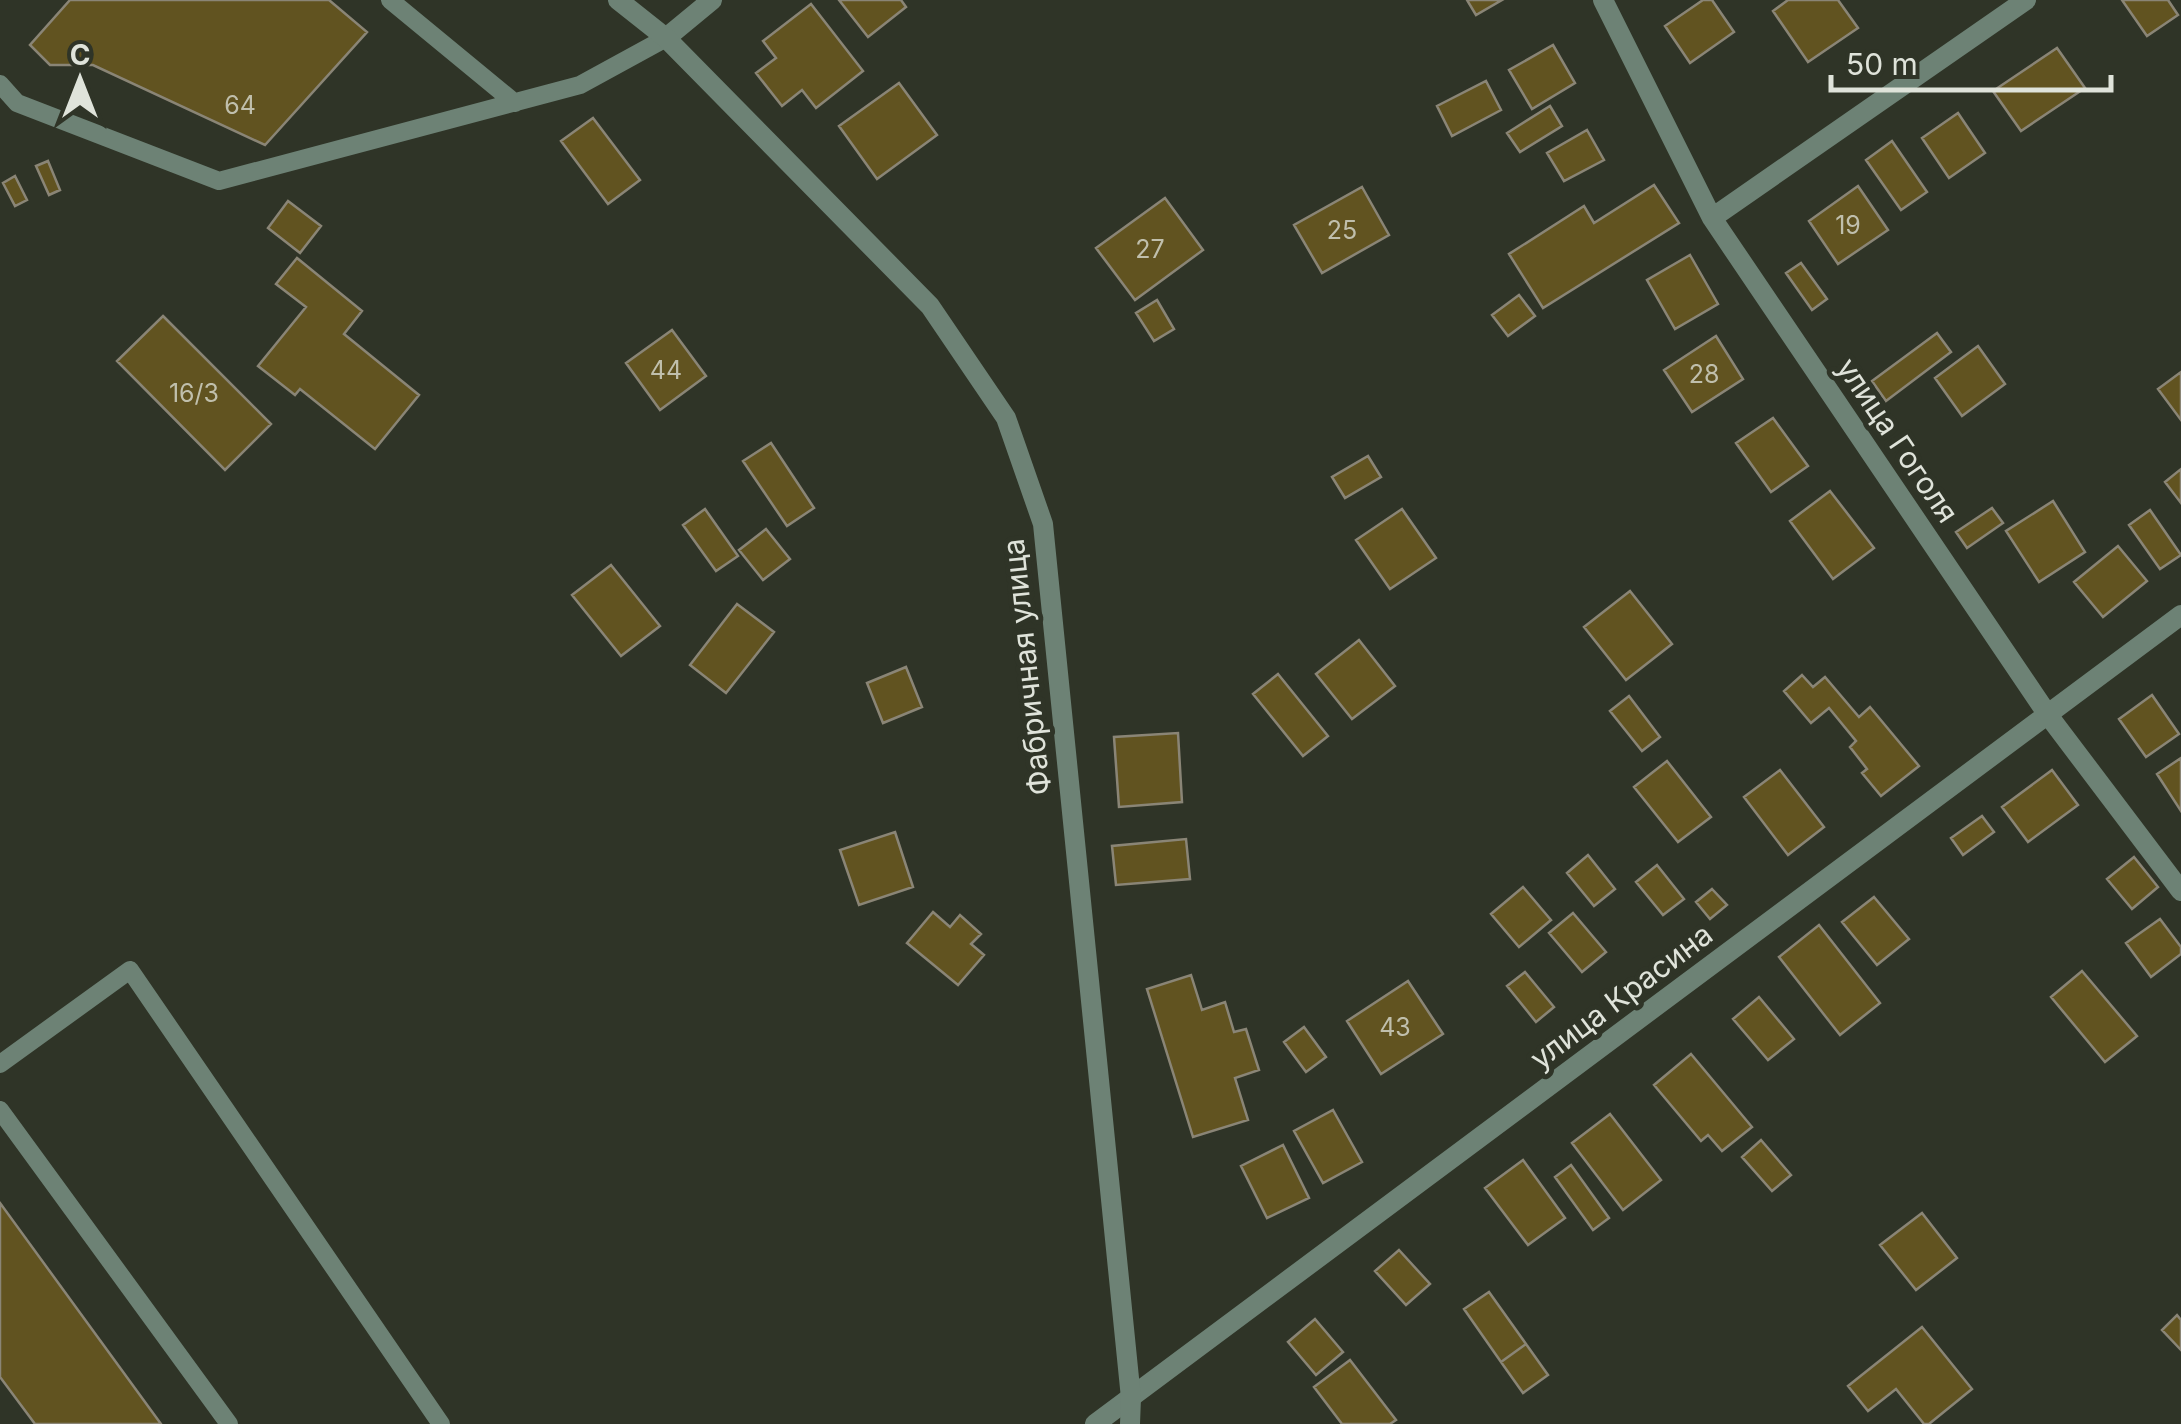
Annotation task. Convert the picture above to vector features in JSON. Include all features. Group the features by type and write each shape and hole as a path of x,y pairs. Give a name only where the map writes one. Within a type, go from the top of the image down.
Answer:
{"street":[{"name":"Фабричная улица","path":"618,0 666,38 930,306 1006,418 1042,524 1131,1398 1130,1424"},
{"path":"666,38 712,0"},
{"name":"улица Гоголя","path":"1603,0 1712,218 2048,715 2181,890"},
{"path":"1712,218 2026,0"},
{"name":"улица Красина","path":"1095,1424 2181,614"}],"lane":[{"path":"390,0 515,103"},
{"path":"0,84 18,103 220,181 580,85 666,38"},
{"path":"0,1064 130,970 441,1424"},
{"path":"0,1110 229,1424"}],"building":[{"path":"70,0 329,0 367,32 265,145 93,65 50,65 30,45"},
{"path":"839,0 901,0 906,7 868,37"},
{"path":"1467,0 1502,0 1476,15"},
{"path":"1703,0 1712,0 1734,32 1690,63 1665,26"},
{"path":"1788,0 1838,0 1858,28 1808,62 1773,11"},
{"path":"2122,0 2168,0 2178,15 2147,36"},
{"path":"811,4 863,71 816,108 802,90 782,106 756,73 776,58 763,41"},
{"path":"1553,45 1575,83 1532,109 1509,70"},
{"path":"2057,48 2085,88 2021,131 1993,91"},
{"path":"1486,81 1501,110 1452,136 1437,106"},
{"path":"899,83 937,135 877,179 839,126"},
{"path":"1550,106 1562,126 1520,152 1507,133"},
{"path":"1958,113 1985,153 1949,178 1922,138"},
{"path":"593,118 640,180 608,204 561,141"},
{"path":"1587,130 1604,160 1564,181 1547,153"},
{"path":"1892,141 1927,192 1901,210 1866,160"},
{"path":"48,161 60,190 49,195 36,166"},
{"path":"15,176 27,200 15,206 3,183"},
{"path":"1654,185 1679,223 1543,308 1509,254 1584,206 1594,223"},
{"path":"1858,186 1888,230 1838,264 1809,221"},
{"path":"1362,187 1389,235 1322,273 1294,225"},
{"path":"1165,198 1203,250 1135,300 1096,248"},
{"path":"288,201 321,226 300,253 268,228"},
{"path":"1690,255 1718,304 1675,329 1647,280"},
{"path":"297,258 362,311 344,334 419,395 375,449 300,389 295,395 258,366 306,307 276,284"},
{"path":"1801,263 1827,299 1812,310 1786,273"},
{"path":"1519,295 1535,316 1508,336 1492,315"},
{"path":"1157,300 1174,329 1154,341 1136,313"},
{"path":"163,316 271,424 225,470 117,361"},
{"path":"672,330 706,376 660,410 626,363"},
{"path":"1937,333 1951,352 1886,401 1872,381"},
{"path":"1716,336 1743,379 1692,412 1664,370"},
{"path":"1978,346 2005,384 1962,416 1935,378"},
{"path":"2181,372 2181,420 2158,389"},
{"path":"1773,418 1808,466 1771,492 1736,443"},
{"path":"771,443 814,508 787,526 743,461"},
{"path":"1368,456 1381,477 1345,498 1332,477"},
{"path":"2181,469 2181,503 2165,482"},
{"path":"1830,491 1874,548 1833,579 1790,521"},
{"path":"2053,501 2085,552 2039,582 2006,531"},
{"path":"1992,508 2003,523 1967,548 1956,532"},
{"path":"705,509 738,556 716,571 683,525"},
{"path":"1402,509 1436,558 1390,589 1356,540"},
{"path":"2150,510 2181,555 2160,569 2129,525"},
{"path":"766,529 790,559 763,580 739,550"},
{"path":"2118,546 2147,581 2103,617 2074,582"},
{"path":"611,565 660,626 621,656 572,595"},
{"path":"1630,591 1672,644 1626,680 1584,627"},
{"path":"737,604 774,632 726,693 690,665"},
{"path":"1359,640 1395,686 1352,719 1316,674"},
{"path":"906,667 922,707 883,723 867,683"},
{"path":"1278,674 1328,736 1303,756 1253,694"},
{"path":"1802,675 1813,687 1825,677 1859,717 1870,707 1919,766 1881,796 1862,773 1867,769 1850,747 1856,741 1829,708 1811,723 1784,691"},
{"path":"2152,695 2179,734 2146,757 2119,719"},
{"path":"1629,696 1660,737 1642,751 1610,711"},
{"path":"1178,733 1182,802 1119,807 1114,737"},
{"path":"2181,758 2181,811 2157,774"},
{"path":"1667,761 1711,817 1678,842 1634,787"},
{"path":"1780,770 1824,827 1788,855 1744,797"},
{"path":"2052,770 2078,805 2028,842 2002,807"},
{"path":"1982,816 1994,832 1963,855 1951,838"},
{"path":"895,832 913,887 859,905 840,850"},
{"path":"1186,839 1190,879 1116,885 1112,846"},
{"path":"1588,855 1615,889 1594,906 1567,873"},
{"path":"2134,857 2158,887 2132,909 2107,879"},
{"path":"1657,865 1684,899 1663,915 1636,882"},
{"path":"1523,887 1551,920 1519,947 1491,914"},
{"path":"1712,889 1727,905 1710,919 1696,902"},
{"path":"1874,897 1909,939 1877,965 1842,922"},
{"path":"933,912 950,927 960,915 981,934 971,944 984,955 958,985 907,943"},
{"path":"1573,913 1606,952 1582,972 1549,933"},
{"path":"2160,919 2181,947 2181,954 2151,977 2126,943"},
{"path":"1819,925 1880,1003 1840,1035 1779,957"},
{"path":"2082,971 2137,1036 2105,1062 2051,997"},
{"path":"1525,972 1554,1007 1536,1022 1507,986"},
{"path":"1191,975 1202,1010 1225,1002 1234,1032 1246,1029 1259,1070 1235,1078 1248,1120 1193,1137 1147,989"},
{"path":"1408,981 1443,1034 1381,1074 1347,1021"},
{"path":"1759,997 1794,1039 1768,1060 1733,1019"},
{"path":"1304,1027 1326,1057 1306,1072 1284,1042"},
{"path":"1691,1054 1752,1127 1722,1151 1708,1135 1701,1141 1654,1085"},
{"path":"1333,1110 1362,1162 1323,1183 1294,1131"},
{"path":"1610,1114 1661,1180 1623,1210 1572,1143"},
{"path":"1761,1140 1791,1175 1772,1191 1742,1157"},
{"path":"1283,1145 1309,1198 1267,1218 1241,1166"},
{"path":"1523,1160 1565,1218 1528,1245 1485,1188"},
{"path":"1571,1165 1609,1218 1593,1230 1555,1177"},
{"path":"0,1203 161,1424 35,1424 0,1377"},
{"path":"1922,1213 1957,1258 1916,1290 1880,1245"},
{"path":"1399,1250 1430,1284 1406,1305 1375,1271"},
{"path":"1489,1292 1526,1344 1501,1362 1464,1309"},
{"path":"2177,1315 2181,1320 2181,1350 2162,1330"},
{"path":"1315,1319 1343,1352 1316,1375 1288,1342"},
{"path":"1922,1327 1972,1389 1929,1424 1924,1424 1896,1389 1868,1411 1848,1386"},
{"path":"1526,1344 1548,1375 1523,1393 1501,1362"},
{"path":"1350,1360 1396,1420 1390,1424 1342,1424 1314,1387"}]}
